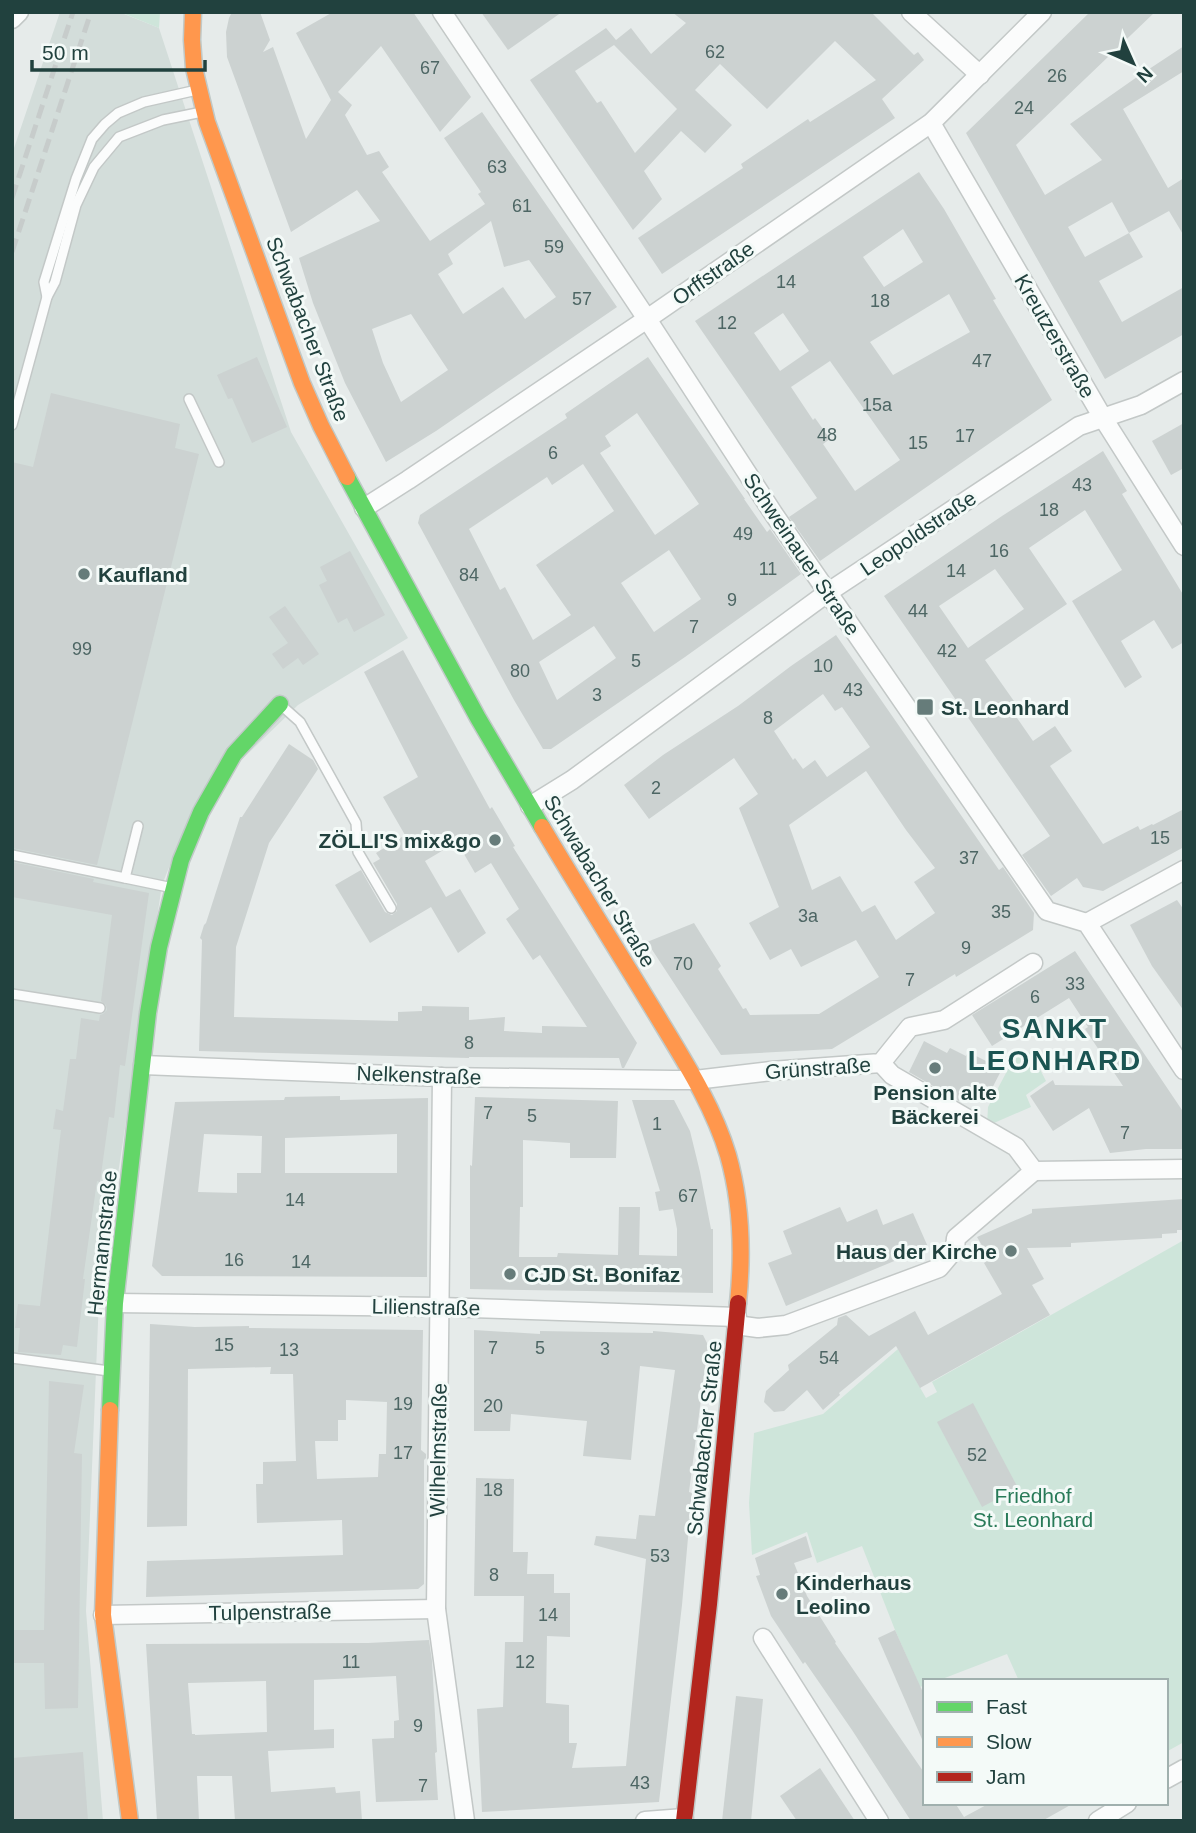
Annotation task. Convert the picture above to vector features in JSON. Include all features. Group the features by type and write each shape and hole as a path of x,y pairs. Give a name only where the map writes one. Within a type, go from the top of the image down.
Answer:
{"main road":[{"name":"Schwabacher Straße","path":"193,12 191,41 204,111 299,376 321,426 503,761 695,1080 719,1129 733,1174 741,1247 736,1321 709,1604 684,1819"},
{"name":"Hermannstraße","path":"130,1821 103,1615 115,1303 143,1065 144,1013 181,860 201,812 229,761 280,704"}],"street":[{"path":"12,19 19,12"},
{"name":"Schweinauer Straße","path":"442,12 648,318 773,513 1047,911 1087,923"},
{"path":"911,12 980,75"},
{"name":"Orffstraße","path":"364,508 648,318 931,123 1042,12"},
{"name":"Kreutzerstraße","path":"931,123 1103,418 1184,546"},
{"name":"Leopoldstraße","path":"530,806 572,780 827,593 1079,426 1141,405 1184,381"},
{"path":"1182,873 1087,923 1184,1070"},
{"name":"Grünstraße","path":"695,1080 881,1063 910,1027 944,1020 1033,963"},
{"path":"881,1063 892,1075 1016,1147 1034,1171 1184,1169"},
{"name":"Nelkenstraße","path":"143,1065 442,1077 695,1080"},
{"name":"Wilhelmstraße","path":"442,1077 436,1609 465,1821"},
{"name":"Lilienstraße","path":"115,1303 440,1307 736,1321 758,1328 786,1325 939,1268 955,1249 956,1238 1034,1171"},
{"name":"Tulpenstraße","path":"103,1615 436,1609"},
{"path":"763,1638 879,1821"},
{"path":"1168,1778 1184,1769"},
{"path":"1098,1821 1124,1805"},
{"path":"645,1821 684,1819"}],"lane":[{"path":"47,297 44,282 76,179 92,139 118,113 144,102 198,89"},
{"path":"12,425 47,297 55,282 76,205 94,167 119,137 163,120 204,111"},
{"path":"188,399 219,462"},
{"path":"280,704 300,722 356,823 358,852 391,908"},
{"path":"125,878 138,826"},
{"path":"12,855 174,888"},
{"path":"12,994 100,1008"},
{"path":"12,1358 111,1371"}],"shaded area":[{"path":"60,12 119,12 159,28 291,432 408,638 298,705 193,807 162,885 99,1299 86,1611 103,1821 12,1821 12,154"}],"green space":[{"path":"120,12 160,12 159,28"},
{"path":"1022,1049 1032,1054 1046,1081 1026,1095 1031,1107 987,1126 988,1107 1015,1056"},
{"name":"Friedhof St. Leonhard","path":"1184,1240 1184,1742 1168,1751 1168,1679 1018,1679 1007,1654 942,1679 923,1679 923,1686 920,1687 862,1546 817,1563 807,1532 752,1555 749,1503 754,1433 823,1414 898,1349 926,1398 937,1392 932,1382"}],"building":[{"path":"232,12 260,12 270,40 263,52 273,47 306,139 331,100 296,33 333,12 413,12 471,97 440,132 381,46 338,92 352,105 345,115 367,155 379,151 389,167 382,172 430,241 485,204 478,194 481,192 444,138 482,112 617,307 436,431 386,462 345,383 313,303 299,258 380,221 357,190 291,232 227,57 226,32","holes":["491,221 504,267 529,260 556,297 525,319 503,287 463,314 438,274 453,264 448,254","411,314 448,370 401,402 383,363 372,329"]},
{"path":"481,12 562,12 508,50"},
{"path":"672,12 871,12 914,55 918,52 924,60 882,99 895,118 662,274 638,238 743,168 741,164 808,119 810,122 876,80 835,41 767,109 720,64 695,90 732,125 705,153 681,131 644,171 662,199 633,230 530,80 606,28 616,40 631,28 651,54 686,23","holes":["614,45 677,109 635,153 601,101 597,103 575,71"]},
{"path":"1090,12 1155,12 1016,145 1045,195 1102,160 1070,124 1184,46 1184,71 1123,109 1168,188 1184,178 1184,236 1169,211 1129,233 1143,257 1099,281 1122,322 1184,287 1184,334 1105,379 966,133","holes":["1112,202 1129,233 1085,257 1068,227"]},
{"path":"919,172 944,209 996,299 993,300 1052,400 820,561 789,517 817,498 695,321","holes":["903,229 923,262 884,287 863,257","949,294 970,332 893,375 870,342","783,313 809,351 780,371 754,333","830,361 900,460 855,491 823,444 830,439 815,418 813,420 791,387"]},
{"path":"257,357 287,427 252,443 232,398 228,399 217,375"},
{"path":"648,357 767,532 770,529 801,574 551,749 543,749 418,523 420,515 567,418 565,414","holes":["637,413 699,504 655,535 600,453 611,446 605,436","583,464 614,511 536,565 571,615 533,640 505,587 500,590 469,529 547,477 552,485","669,550 701,599 654,632 621,583","594,626 616,658 557,700 539,662"]},
{"path":"51,393 180,424 175,448 199,454 97,865 12,848 12,462 33,467"},
{"path":"1184,423 1184,468 1171,475 1152,441"},
{"path":"1103,451 1127,491 1122,494 1184,596 1184,642 1172,649 1154,620 1121,641 1142,677 1125,688 1072,601 1122,570 1085,510 1029,548 1067,604 985,660 1016,704 1010,708 1033,741 1055,726 1072,751 1050,766 1103,844 1138,826 1140,830 1184,809 1184,847 1103,891 1083,887 1077,878 1051,896 1022,855 1050,836 884,596","holes":["995,569 1024,609 968,648 939,606"]},
{"path":"350,551 385,615 354,632 347,618 338,623 319,585 327,581 320,567"},
{"path":"285,606 319,654 303,665 298,658 283,669 272,654 288,643 269,617"},
{"path":"836,635 999,870 1003,867 1034,913 1033,930 832,1049 721,1055 647,942 694,923 721,966 718,969 743,1009 746,1008 750,1015 819,1014 879,977 856,940 801,967 791,949 770,960 749,923 779,907 739,808 758,794 734,758 649,819 624,785","holes":["823,694 835,711 842,707 870,747 827,777 815,760 803,769 795,758 793,760 774,731","866,771 935,868 914,882 935,913 896,940 875,905 862,912 840,876 812,890 789,825"]},
{"path":"403,650 490,809 492,807 515,846 513,847 637,1043 624,1068 619,1058 469,1058 199,1051 200,938 240,817 289,744 313,760 318,769 269,843 236,947 234,1017 398,1021 398,1012 422,1011 422,1006 469,1007 469,1020 505,1017 504,1031 542,1033 542,1026 587,1027 540,955 533,960 506,919 519,909 491,863 475,873 457,842 425,861 446,897 460,889 486,933 458,953 431,907 370,943 335,885 361,870 385,912 392,915 397,911 397,904 373,863 380,859 376,853 405,835 383,797 418,777 364,672"},
{"path":"12,862 149,893 125,1066 120,1065 114,1118 109,1117 100,1182 97,1181 83,1279 77,1347 63,1345 61,1355 18,1352 20,1328 15,1328 18,1304 40,1306 61,1130 53,1129 56,1109 63,1111 70,1059 76,1059 81,1018 99,1021 100,1015 107,1010 101,1001 112,915 12,897"},
{"path":"1177,900 1184,910 1184,1011 1152,966 1130,925"},
{"path":"1075,951 1184,1113 1184,1149 1110,1153 1089,1108 1053,1131 1030,1096 1053,1080 1055,1085 1123,1086 1085,1029 1088,1027 1069,998 992,1046 972,1015"},
{"path":"924,1041 947,1053 950,1048 966,1056 968,1052 1002,1069 987,1098 966,1088 959,1101 909,1072"},
{"path":"340,1096 340,1100 428,1098 427,1277 162,1276 152,1266 175,1102 284,1100 285,1097","holes":["204,1134 262,1136 261,1173 237,1173 237,1193 198,1192","397,1134 397,1173 285,1173 285,1138"]},
{"path":"475,1097 618,1101 616,1158 570,1158 570,1143 523,1140 523,1207 520,1207 519,1257 557,1257 558,1253 618,1255 619,1207 640,1207 639,1255 677,1256 677,1229 673,1209 659,1211 655,1192 660,1191 632,1100 674,1100 690,1131 713,1229 713,1293 470,1289 470,1165 472,1166"},
{"path":"1184,1199 1184,1230 1162,1234 1162,1238 1071,1243 1071,1247 1027,1248 1044,1279 1032,1285 1050,1315 920,1388 896,1346 839,1393 823,1410 807,1390 784,1411 774,1412 764,1402 766,1391 789,1370 788,1365 837,1325 838,1318 846,1315 869,1336 915,1311 928,1335 1002,1294 984,1263 990,1259 977,1237 1032,1213 1032,1209"},
{"path":"840,1207 847,1222 877,1209 883,1225 913,1213 928,1247 786,1306 768,1263 792,1254 783,1231"},
{"path":"150,1324 423,1330 421,1450 426,1454 424,1584 418,1589 146,1597 147,1561 343,1555 342,1520 257,1523 256,1484 263,1484 263,1462 296,1461 293,1374 270,1374 271,1367 188,1369 187,1526 147,1527","holes":["346,1400 387,1402 386,1454 379,1454 378,1477 317,1479 315,1441 338,1441 338,1420 346,1420"]},
{"path":"474,1330 540,1334 540,1331 653,1331 703,1335 708,1345 689,1492 692,1493 682,1605 659,1802 482,1812 477,1709 503,1707 505,1642 523,1642 524,1596 474,1596 476,1478 514,1479 513,1552 528,1552 527,1574 554,1574 554,1593 570,1593 570,1637 547,1636 546,1703 569,1705 569,1743 577,1743 572,1768 626,1766 646,1559 594,1545 596,1536 636,1539 639,1515 655,1516 675,1370 640,1366 631,1460 583,1456 587,1421 511,1414 510,1431 474,1431"},
{"path":"49,1381 84,1385 74,1453 82,1454 78,1708 45,1709 44,1663 12,1663 12,1630 44,1630"},
{"path":"973,1403 1018,1488 982,1507 937,1422"},
{"path":"806,1536 812,1557 794,1563 807,1596 835,1643 923,1771 923,1805 956,1805 964,1817 986,1805 1070,1805 1042,1821 911,1821 852,1730 771,1616 756,1576 760,1575 755,1558"},
{"path":"895,1630 923,1693 923,1741 878,1638"},
{"path":"429,1640 438,1800 376,1802 372,1739 394,1738 394,1721 399,1720 396,1676 314,1680 314,1730 334,1729 334,1748 268,1751 271,1792 335,1787 336,1793 360,1791 362,1821 235,1821 232,1776 197,1776 199,1821 157,1821 146,1644 368,1643","holes":["266,1681 267,1732 192,1734 188,1683"]},
{"path":"736,1696 763,1699 751,1821 722,1821"},
{"path":"83,1752 88,1821 12,1821 12,1758"},
{"path":"820,1768 855,1821 797,1821 780,1796"}],"railway":[{"path":"12,198 73,12"},
{"path":"12,252 91,12"}],"traffic: fast":[{"path":"347,477 478,718 542,827"},
{"path":"110,1410 115,1303 148,1013 159,947 181,860 201,812 234,754 280,704"}],"traffic: slow":[{"path":"193,12 194,68 207,122 302,383 347,477"},
{"path":"542,827 685,1062 721,1135 733,1173 739,1210 741,1266 738,1303"},
{"path":"110,1410 103,1615 130,1821"}],"traffic: jam":[{"path":"684,1821 709,1604 738,1303"}],"place":[{"name":"Kaufland","path":"84,574"},
{"name":"St. Leonhard","path":"925,707"},
{"name":"ZÖLLI'S mix&go","path":"495,840"},
{"name":"Pension alte Bäckerei","path":"935,1068"},
{"name":"Haus der Kirche","path":"1011,1251"},
{"name":"CJD St. Bonifaz","path":"510,1274"},
{"name":"Kinderhaus Leolino","path":"782,1594"}],"district":[{"name":"SANKT LEONHARD","path":"1055,1044"}]}
